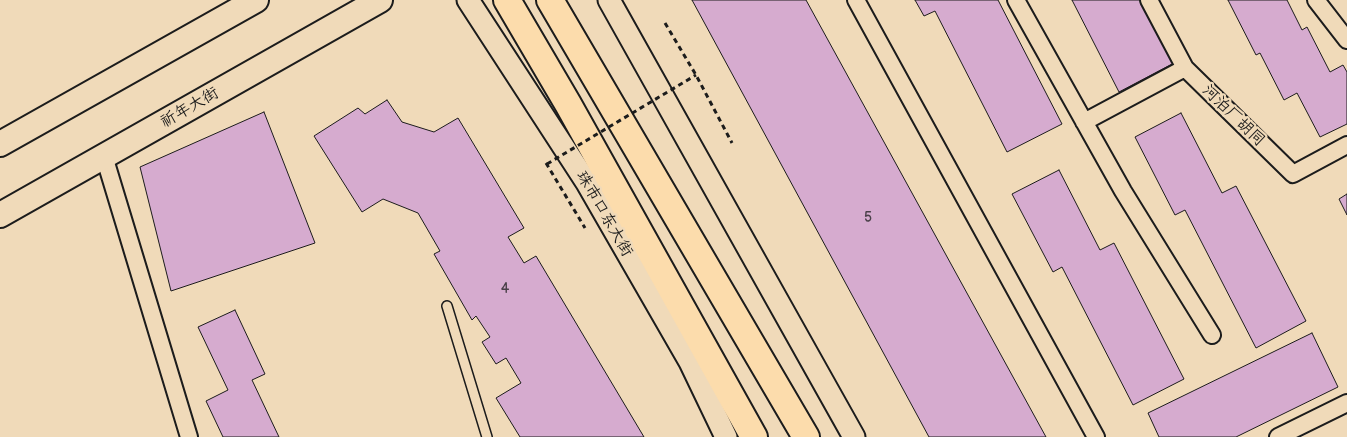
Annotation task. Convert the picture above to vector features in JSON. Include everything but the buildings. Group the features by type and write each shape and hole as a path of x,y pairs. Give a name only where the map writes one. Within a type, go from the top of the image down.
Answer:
{"main road":[{"path":"0,144 256,0"},
{"name":"祈年大街","path":"0,215 380,0"},
{"name":"珠市口东大街","path":"507,0 568,104 754,437"},
{"path":"550,0 806,437"}],"street":[{"name":"珠市口东大街","path":"468,0 587,183 690,362 726,437"},
{"path":"609,0 854,437"},
{"path":"856,0 1096,437"},
{"path":"1016,0 1123,191 1212,335"},
{"name":"河泊厂胡同","path":"1150,0 1184,68 1293,174 1347,145"},
{"path":"1316,0 1347,40"},
{"path":"1084,122 1184,68"},
{"path":"104,156 189,437"},
{"path":"1278,437 1347,404"}],"lane":[{"path":"447,306 487,437"}],"path":[{"path":"665,23 696,75 732,143"},
{"path":"547,164 696,75"},
{"path":"542,157 585,228"}]}
